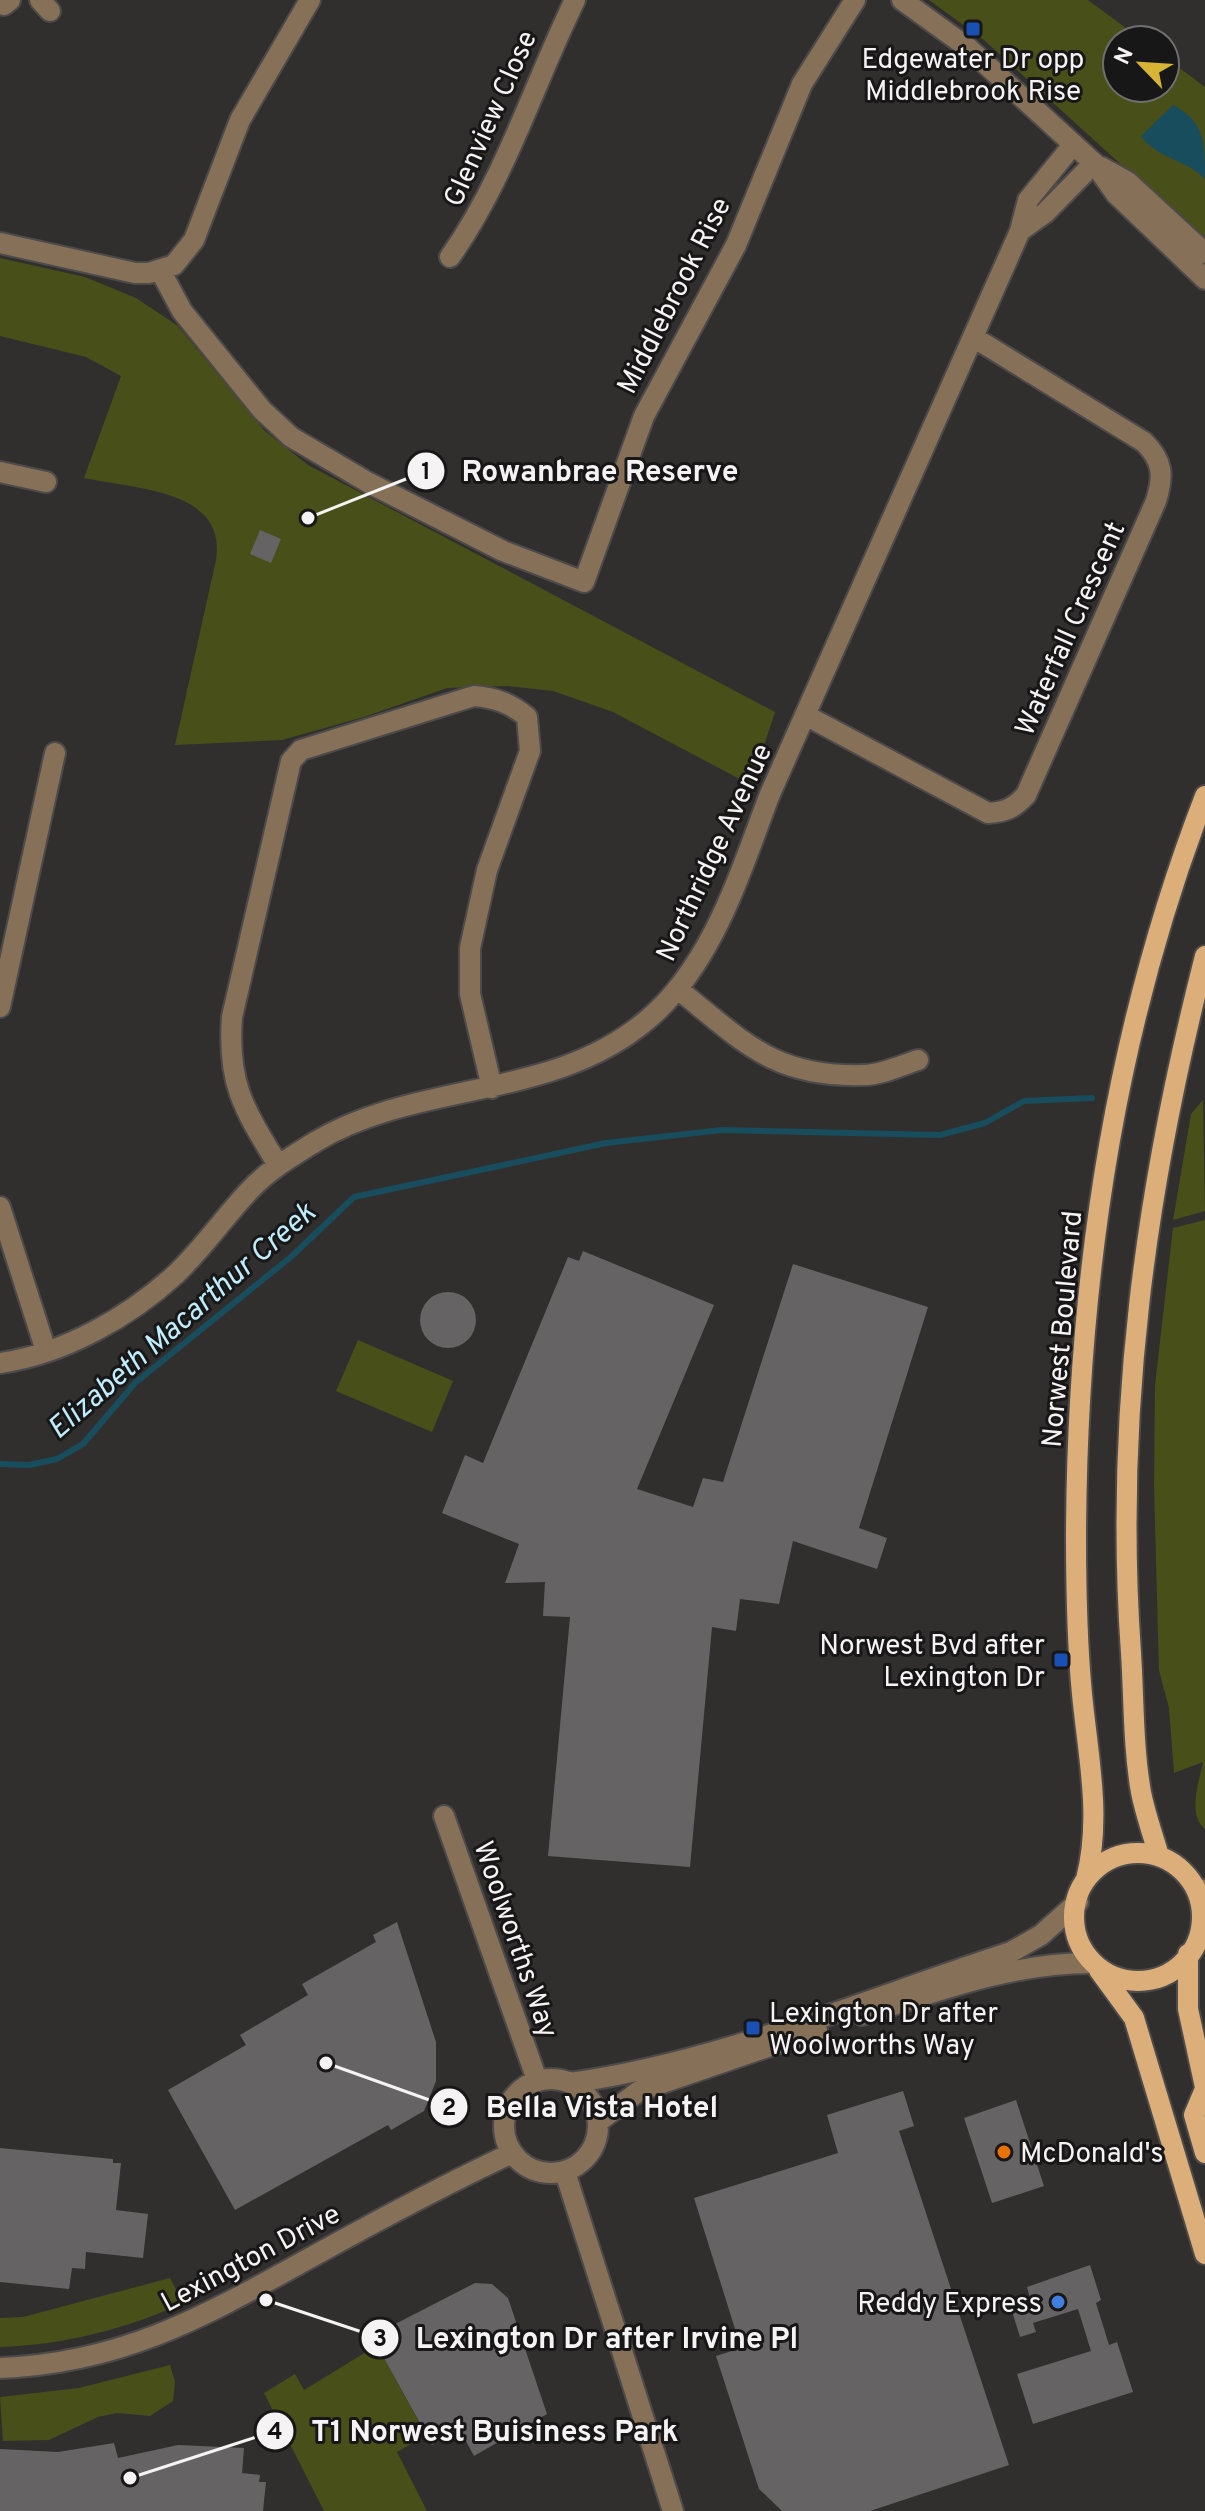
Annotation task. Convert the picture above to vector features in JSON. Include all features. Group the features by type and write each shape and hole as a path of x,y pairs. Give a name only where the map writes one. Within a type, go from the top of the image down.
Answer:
{"main road":[{"name":"Norwest Boulevard","path":"1086,1879 1096,1827 1081,1689 1076,1539 1079,1408 1086,1317 1112,1126 1128,1051 1179,870 1205,796"},
{"path":"1159,1856 1141,1792 1125,1519 1127,1417 1135,1320 1165,1122 1205,956"},
{"path":"1205,2153 1194,2115 1205,2088 1188,2009 1201,1924 1200,1890 1183,1870 1159,1856 1122,1854 1105,1862 1086,1879 1078,1902 1079,1935 1095,1966 1134,2018 1202,2230 1205,2254"},
{"path":"1095,1966 1132,1982 1155,1980 1178,1968 1197,1944"}],"street":[{"path":"0,243 135,273 174,265 194,240 240,120 310,0"},
{"name":"Glenview Close","path":"450,257 476,221 575,0"},
{"name":"Middlebrook Rise","path":"160,270 182,311 262,410 291,437 358,477 503,551 584,582 644,416 736,245 802,84 855,0"},
{"path":"902,0 967,47 1073,145 1094,163 1128,182 1205,253"},
{"name":"Northridge Avenue","path":"0,1363 46,1351 136,1308 177,1273 250,1190 278,1165 365,1118 541,1076 607,1048 648,1020 679,990 703,950 738,878 770,794 1020,231 1028,200 1073,145"},
{"path":"1094,163 1116,194 1205,279"},
{"name":"Northridge Avenue","path":"1020,231 1045,213 1094,163"},
{"name":"Waterfall Crescent","path":"807,716 988,813 1004,812 1017,805 1026,795 1156,501 1163,469 1157,455 1144,442 973,337"},
{"path":"0,472 46,482"},
{"path":"278,1165 242,1104 229,1057 232,1017 291,761 301,750 474,696 495,698 513,705 527,717 530,751 487,870 470,948 470,994 492,1088"},
{"path":"0,1007 4,971 55,753"},
{"path":"679,990 752,1049 775,1063 799,1069 867,1075 918,1060"},
{"path":"0,1207 46,1351"},
{"name":"Woolworths Way","path":"444,1816 537,2080"},
{"path":"570,2083 629,2075 686,2059 1011,1952 1041,1935 1078,1902"},
{"path":"598,2122 639,2091 981,1977 1050,1963 1095,1966"},
{"path":"558,2079 588,2094 598,2122 596,2141 586,2157 565,2172 539,2172 524,2165 512,2153 505,2136 505,2114 516,2093 537,2080 558,2079"},
{"name":"Lexington Drive","path":"0,2368 93,2357 181,2327 440,2187 512,2153"},
{"path":"565,2172 673,2511"}],"green space":[{"path":"929,0 1088,0 1120,24 1101,24 1101,104 1181,104 1181,69 1205,87 1205,241 984,40"},
{"path":"0,258 85,277 136,298 178,326 265,431 308,465 775,712 751,785 613,712 553,691 508,686 447,688 364,717 282,740 175,745 216,560 216,537 207,519 193,506 173,496 84,478 121,376 86,357 0,336"},
{"path":"1203,1100 1205,1211 1173,1220 1191,1114"},
{"path":"1205,1220 1205,1829 1195,1806 1203,1762 1174,1773 1169,1708 1159,1670 1154,1487 1155,1385 1173,1228"},
{"path":"358,1340 453,1381 432,1432 336,1391"},
{"path":"170,2278 183,2303 162,2312 117,2328 71,2339 0,2347 0,2318 23,2317"},
{"path":"371,2349 374,2354 380,2351 426,2435 397,2452 427,2511 324,2511 264,2393 295,2374 304,2390"},
{"path":"170,2365 175,2382 173,2401 150,2416 117,2413 98,2417 49,2440 3,2441 0,2397 79,2388"}],"water":[{"path":"1173,105 1192,119 1201,134 1205,179 1190,167 1155,149 1141,136"}],"building":[{"path":"260,530 281,539 271,563 250,554"},
{"path":"583,1251 714,1305 637,1489 693,1507 703,1478 723,1482 793,1264 928,1307 859,1528 887,1538 877,1569 793,1541 779,1604 740,1599 736,1631 712,1627 690,1867 548,1856 570,1617 543,1616 545,1582 505,1583 519,1544 442,1513 465,1455 483,1463 568,1257 579,1261"},
{"path":"448,1292 468,1300 476,1320 468,1340 448,1348 428,1340 420,1320 428,1300"},
{"path":"397,1922 436,2042 436,2081 424,2111 391,2130 388,2125 235,2210 168,2090 246,2045 240,2035 308,1995 302,1984 376,1942 373,1935"},
{"path":"903,2091 914,2126 899,2131 1009,2465 870,2511 782,2511 759,2489 716,2356 741,2348 694,2198 838,2153 827,2115"},
{"name":"McDonald's","path":"1016,2100 1044,2186 992,2203 964,2118"},
{"path":"0,2148 113,2159 113,2163 121,2163 116,2210 148,2214 143,2258 86,2252 85,2269 72,2268 69,2289 0,2282"},
{"path":"1090,2265 1101,2300 1096,2303 1109,2345 1117,2342 1133,2392 1033,2424 1017,2374 1091,2351 1078,2309 1033,2323 1036,2332 1020,2337 1010,2305 1030,2298 1027,2287"},
{"path":"475,2283 492,2284 508,2298 547,2414 474,2456 460,2430 432,2445 380,2351 374,2354 366,2339"},
{"path":"114,2443 118,2458 178,2445 244,2448 242,2473 260,2475 259,2482 266,2482 263,2511 0,2511 0,2449 58,2452"}],"waterway":[{"name":"Elizabeth Macarthur Creek","path":"0,1464 29,1465 57,1459 83,1444 135,1383 292,1256 354,1197 606,1143 722,1130 940,1135 985,1123 1024,1101 1092,1098"}],"place":[{"name":"Edgewater Dr opp Middlebrook Rise","path":"973,29"},
{"name":"Rowanbrae Reserve","path":"308,518"},
{"name":"Norwest Bvd after Lexington Dr","path":"1061,1660"},
{"name":"Lexington Dr after Woolworths Way","path":"753,2028"},
{"name":"Bella Vista Hotel","path":"326,2063"},
{"name":"McDonald's","path":"1004,2152"},
{"name":"Lexington Dr after Irvine Pl","path":"266,2300"},
{"name":"Reddy Express","path":"1058,2302"},
{"name":"T1 Norwest Buisiness Park","path":"130,2478"}]}
